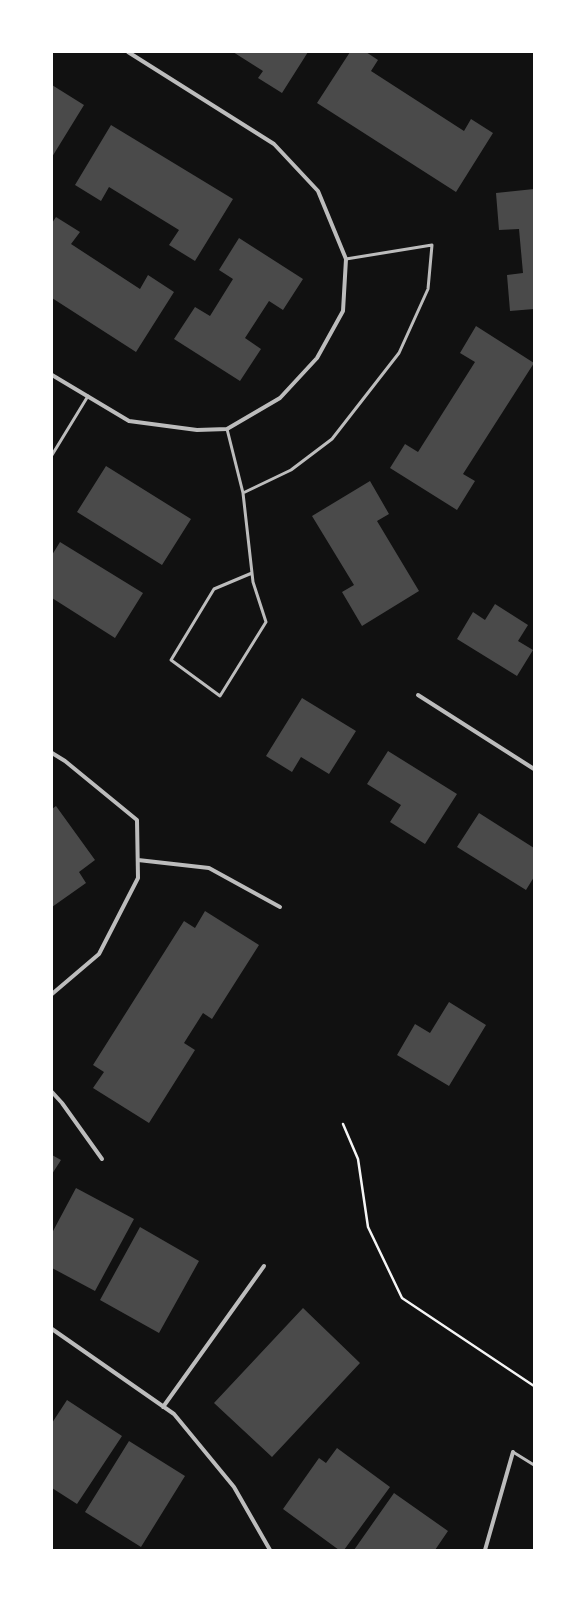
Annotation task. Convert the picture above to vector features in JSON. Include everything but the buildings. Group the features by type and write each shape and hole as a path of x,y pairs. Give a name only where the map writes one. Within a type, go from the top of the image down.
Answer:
{"street":[{"path":"52,375 129,421 197,430 227,429 280,398 317,358 343,311 346,259 318,191 274,144 128,52"},
{"path":"418,695 534,769"},
{"path":"52,753 65,761 137,820 138,860 138,878 99,954 52,994"},
{"path":"138,860 209,868 280,907"},
{"path":"52,1092 62,1103 102,1159"},
{"path":"163,1407 264,1266"},
{"path":"52,1330 174,1414 234,1487 270,1550"},
{"path":"485,1550 513,1452"}],"lane":[{"path":"243,493 291,470 332,439 399,353 428,289 432,245 346,259"},
{"path":"52,455 88,396"},
{"path":"227,429 243,493 252,573 266,622 220,696 171,660 214,589 252,573"},
{"path":"513,1452 534,1466"}],"path":[{"path":"343,1124 358,1159 368,1227 402,1298 534,1386"}]}
